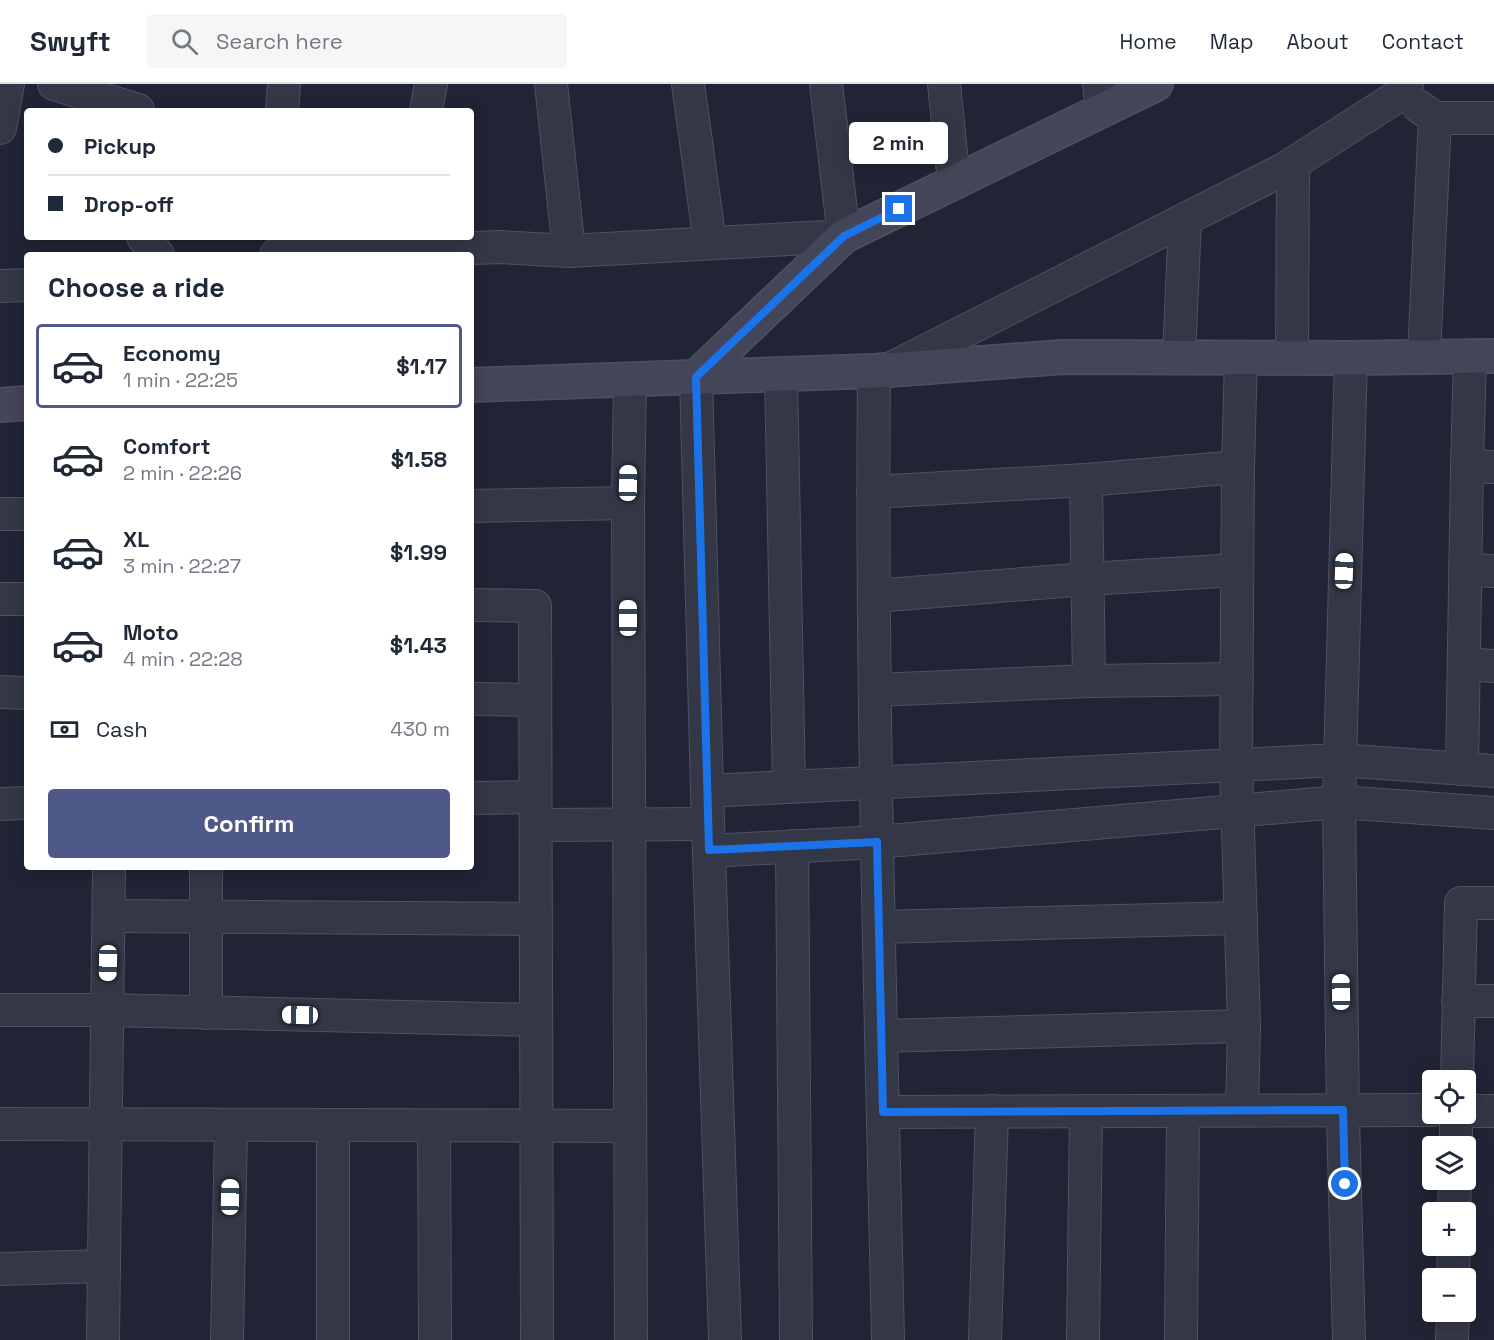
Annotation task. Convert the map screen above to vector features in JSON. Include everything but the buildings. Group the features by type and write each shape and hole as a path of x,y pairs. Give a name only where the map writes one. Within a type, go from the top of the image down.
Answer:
{"street":[{"path":"0,128 8,84"},
{"path":"54,84 140,102"},
{"path":"282,108 284,84"},
{"path":"427,108 431,84"},
{"path":"551,84 569,251"},
{"path":"688,84 710,243"},
{"path":"826,84 844,236"},
{"path":"944,84 954,182"},
{"path":"725,1340 708,837 696,377 844,236 954,182 1101,97 1156,84"},
{"path":"881,370 1293,163 1401,87 1435,118 1494,118"},
{"path":"1424,356 1435,118"},
{"path":"1292,357 1293,163"},
{"path":"1179,357 1185,219"},
{"path":"311,252 403,244 569,251 844,236"},
{"path":"146,240 156,252"},
{"path":"0,286 24,285"},
{"path":"474,385 881,370 1063,357 1482,356 1479,665 1462,768"},
{"path":"1241,357 1236,765 1244,1026 1242,1110"},
{"path":"1349,1340 1343,1110 1339,760 1351,358"},
{"path":"881,370 873,492 877,842 888,1340"},
{"path":"782,374 789,787"},
{"path":"630,380 628,503 631,1340"},
{"path":"0,405 24,403"},
{"path":"873,492 1086,480 1238,468"},
{"path":"1086,480 1089,681"},
{"path":"474,506 628,503"},
{"path":"0,514 24,514"},
{"path":"874,596 1237,570"},
{"path":"0,599 24,599"},
{"path":"474,605 535,606 537,1340"},
{"path":"875,690 1089,681 1237,678"},
{"path":"0,692 24,693"},
{"path":"474,699 535,700"},
{"path":"707,791 1339,760 1494,771"},
{"path":"474,799 535,811 708,837 792,846 877,842 1339,802 1494,813"},
{"path":"0,804 24,803"},
{"path":"792,846 796,1340"},
{"path":"103,1340 109,870"},
{"path":"206,870 206,1012"},
{"path":"1457,1070 1461,903 1494,903"},
{"path":"109,916 535,919"},
{"path":"879,927 1241,918"},
{"path":"1458,1001 1494,1001"},
{"path":"0,1010 107,1010 536,1020"},
{"path":"881,1036 1244,1026"},
{"path":"883,1112 1422,1110"},
{"path":"985,1340 992,1111"},
{"path":"1083,1340 1086,1111"},
{"path":"1181,1340 1183,1111"},
{"path":"1476,1111 1494,1111"},
{"path":"0,1124 630,1126"},
{"path":"226,1340 231,1125"},
{"path":"333,1125 333,1340"},
{"path":"434,1125 435,1340"},
{"path":"0,1269 104,1266"},
{"path":"1452,1340 1453,1322"}],"route":[{"path":"899,209 844,236 696,377 709,850 877,842 883,1112 1343,1110 1345,1184"}]}
